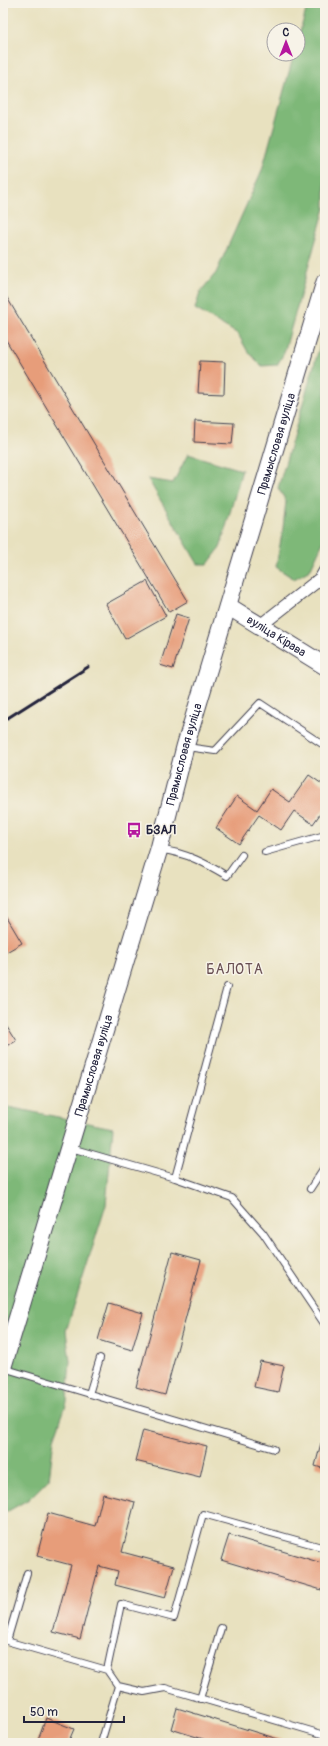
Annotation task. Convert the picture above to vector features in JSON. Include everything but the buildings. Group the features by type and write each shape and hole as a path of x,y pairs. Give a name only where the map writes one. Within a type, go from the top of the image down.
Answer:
{"main road":[{"name":"Прамысловая вуліца","path":"3,1367 159,849 185,747 325,282"},
{"name":"вуліца Кірава","path":"228,606 261,625 325,666"}],"street":[{"path":"261,625 321,578 325,571"}],"lane":[{"path":"185,747 215,751 260,703 325,746"},
{"path":"265,852 325,835"},
{"path":"159,849 172,850 208,864 227,876 242,855"},
{"path":"175,1178 227,987"},
{"path":"69,1147 175,1178 232,1198 263,1233 325,1324"},
{"path":"310,1189 325,1166"},
{"path":"89,1394 100,1358"},
{"path":"3,1367 274,1449"},
{"path":"107,1670 121,1604 174,1618 203,1514 325,1548"},
{"path":"27,1573 5,1641 107,1670 118,1686 144,1692 165,1688 325,1735"},
{"path":"200,1699 221,1628"},
{"path":"101,1743 118,1686"}],"green space":[{"path":"308,3 325,3 325,208 284,353 277,365 262,366 248,352 238,334 195,309 200,292 216,273 262,170 292,62 306,62 306,22 303,22"},
{"path":"325,328 325,538 310,570 294,579 276,567 286,501 278,488"},
{"path":"188,454 242,470 220,548 208,564 198,564 148,479 173,483"},
{"path":"3,1106 113,1128 106,1205 66,1331 70,1361 67,1402 54,1439 49,1479 29,1499 3,1514"}],"railway":[{"path":"3,721 88,667"}],"place":[{"name":"БЗАЛ","path":"134,830"}],"district":[{"name":"БАЛОТА","path":"235,969"}]}
